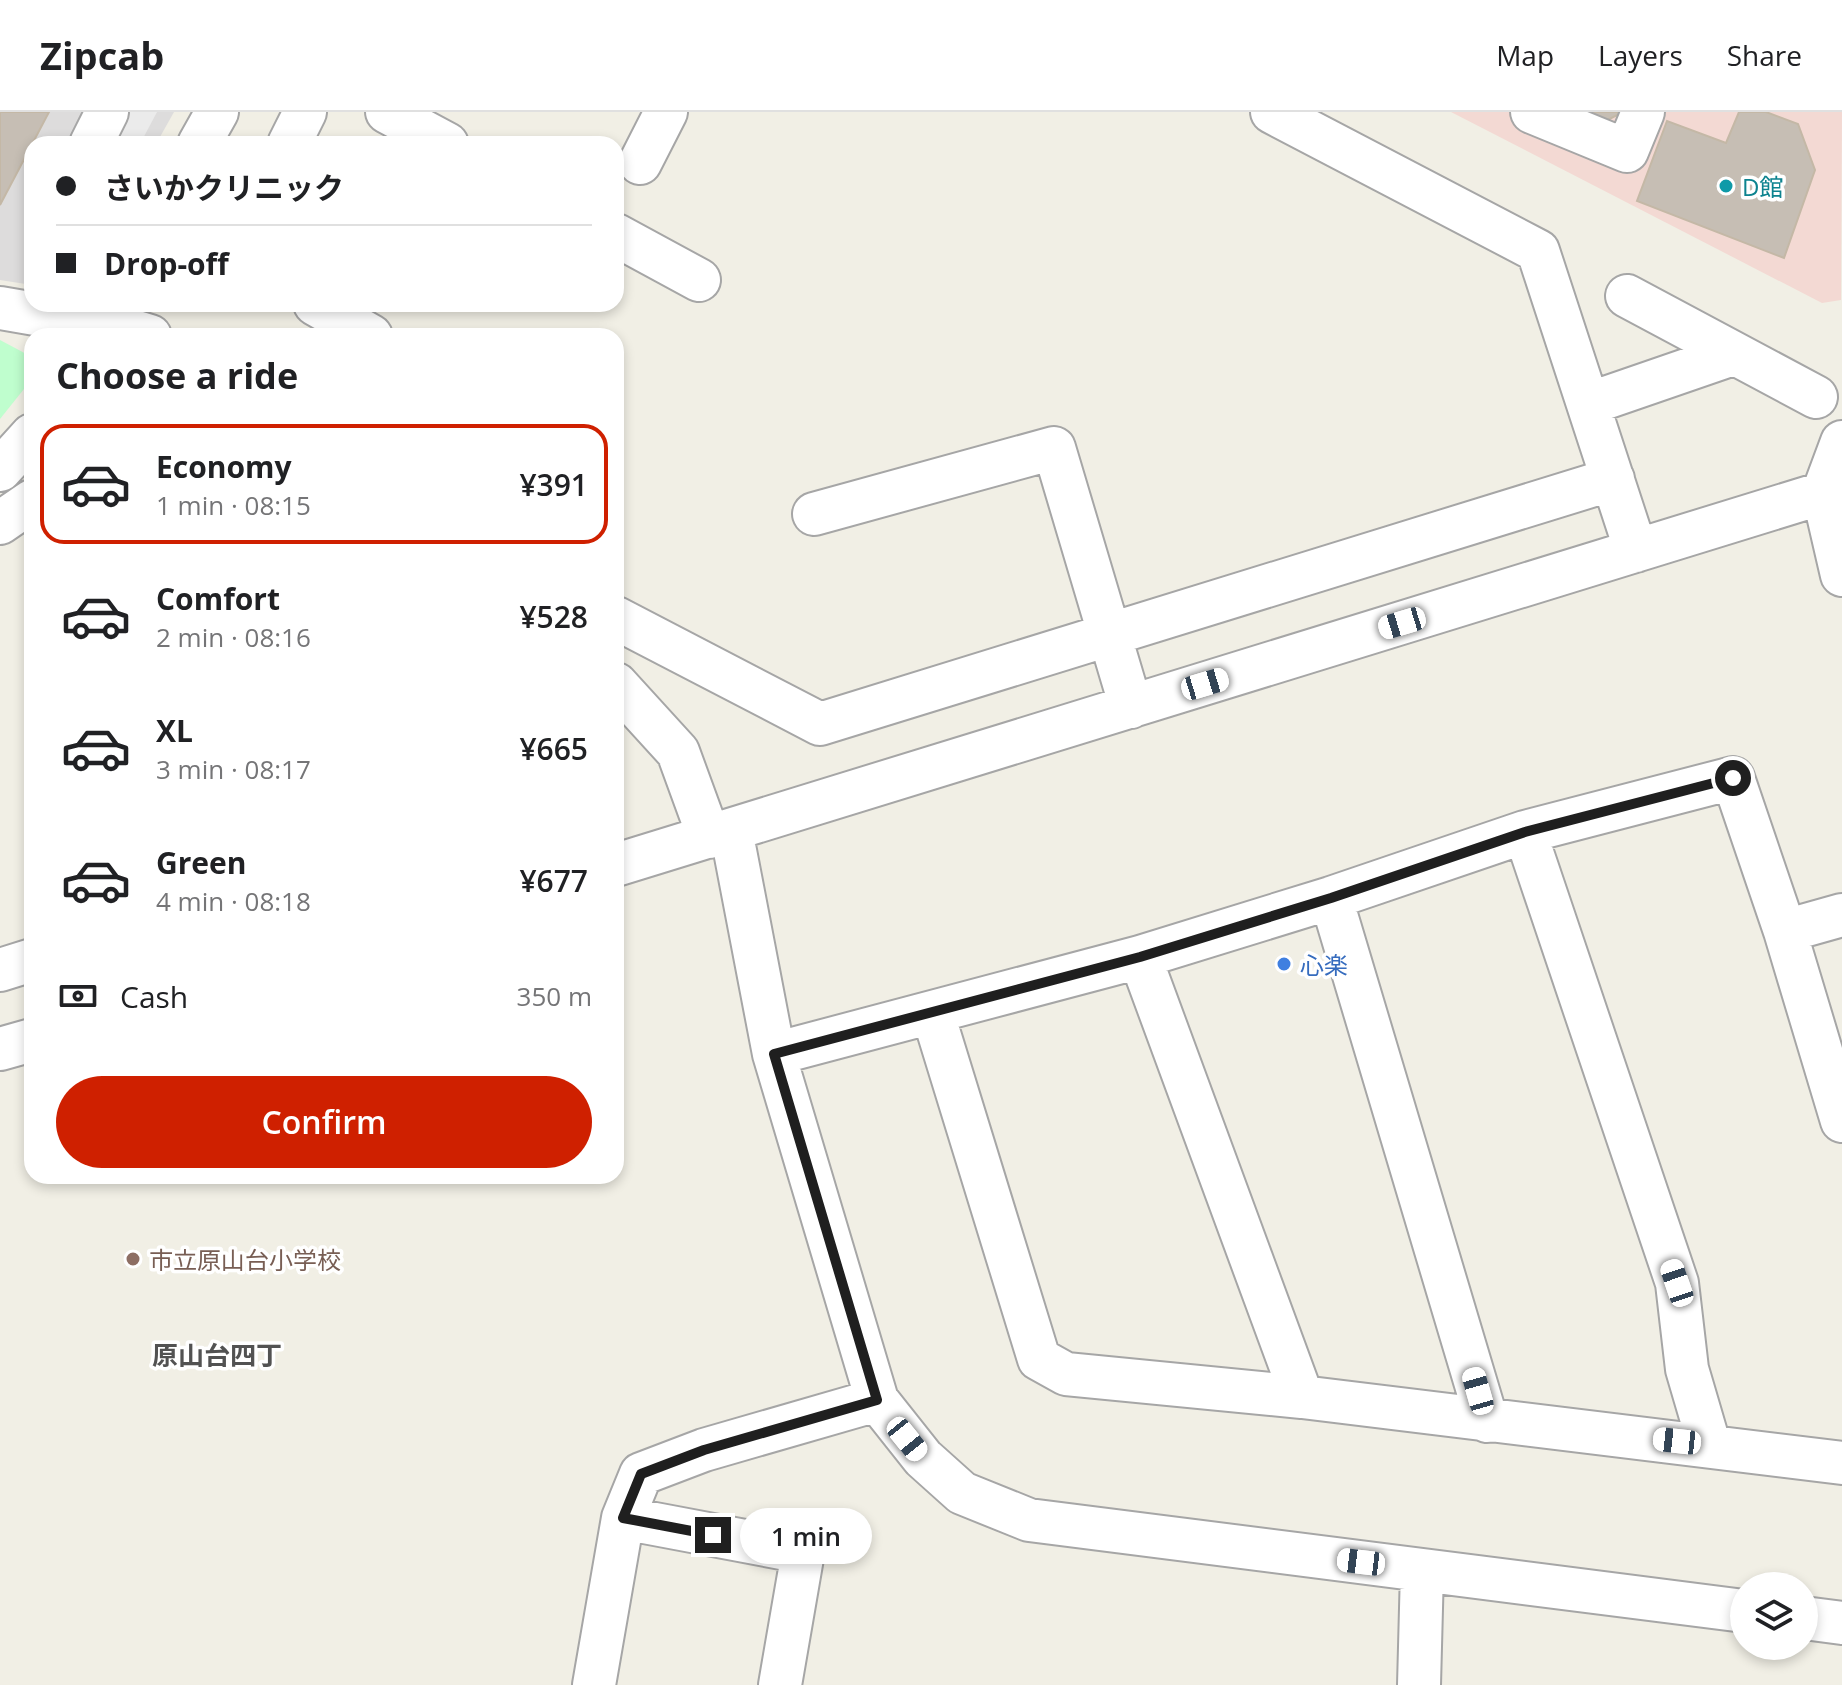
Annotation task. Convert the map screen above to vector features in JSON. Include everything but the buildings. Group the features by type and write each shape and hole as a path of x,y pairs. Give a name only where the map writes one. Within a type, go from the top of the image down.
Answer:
{"street":[{"path":"95,136 107,112"},
{"path":"204,136 217,112"},
{"path":"293,136 305,112"},
{"path":"387,112 432,136"},
{"path":"640,163 666,112"},
{"path":"1272,112 1538,251 1636,551"},
{"path":"1532,112 1627,151 1643,112"},
{"path":"624,239 699,280"},
{"path":"1627,296 1816,397"},
{"path":"0,308 24,312"},
{"path":"26,312 112,325"},
{"path":"329,312 357,328"},
{"path":"1588,404 1733,354"},
{"path":"1842,442 1823,493 1842,575"},
{"path":"0,470 24,444"},
{"path":"814,514 1054,448 1131,707"},
{"path":"624,622 820,724 1110,637 1613,479"},
{"path":"624,863 1823,493"},
{"path":"0,523 24,506"},
{"path":"624,693 678,752 720,834 774,1054 877,1400 923,1458 962,1493 1029,1520 1730,1609"},
{"path":"774,1054 1140,957 1331,898 1525,832 1733,778 1785,931 1842,1121"},
{"path":"1525,832 1677,1283 1687,1369 1709,1444"},
{"path":"1331,898 1487,1421"},
{"path":"1785,931 1842,915"},
{"path":"1140,957 1302,1397"},
{"path":"0,970 24,962"},
{"path":"933,1014 1039,1359 1066,1374 1302,1397 1487,1421 1709,1444 1842,1463"},
{"path":"0,1049 24,1042"},
{"path":"594,1685 623,1518 641,1474 704,1450 877,1400"},
{"path":"623,1518 803,1552 780,1685"},
{"path":"1419,1685 1422,1570"},
{"path":"1818,1620 1842,1623"}],"shaded area":[{"path":"0,112 174,112 160,136 24,136 24,284 0,280"},
{"path":"91,112 157,112 144,136 78,136"},
{"path":"1451,112 1842,112 1841,300 1822,303"}],"green space":[{"path":"0,340 24,353 24,389 0,419"}],"place":[{"name":"D館","path":"1726,186"},
{"name":"心楽","path":"1284,964"},
{"name":"市立原山台小学校","path":"133,1259"}],"district":[{"name":"原山台四丁","path":"217,1355"}],"route":[{"path":"713,1535 623,1518 641,1474 704,1450 877,1400 774,1054 1140,957 1331,898 1525,832 1733,778"}]}
